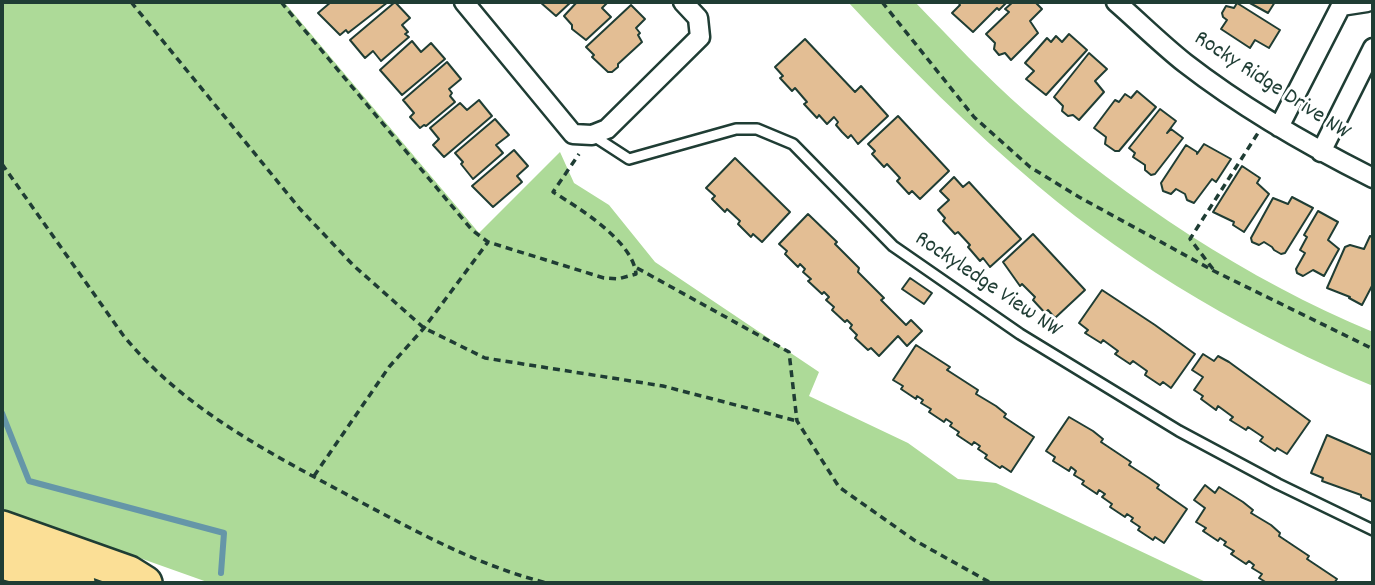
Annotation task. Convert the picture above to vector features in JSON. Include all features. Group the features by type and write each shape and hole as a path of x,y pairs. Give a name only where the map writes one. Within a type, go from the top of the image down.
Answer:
{"highway":[{"path":"2,528 129,573 145,583"},
{"path":"5,564 78,583"}],"street":[{"path":"464,2 573,134 592,135 607,129 700,37 698,18 682,2"},
{"name":"Rocky Ridge Drive NW","path":"1116,2 1184,62 1273,123 1321,152 1373,178"},
{"path":"1273,123 1341,6 1371,2"},
{"path":"1321,152 1373,48"}],"lane":[{"name":"Rockyledge View NW","path":"592,135 629,159 736,129 757,129 793,144 893,246 1020,334 1179,431 1278,484 1373,530"}],"path":[{"path":"131,2 300,209 353,265 425,328 485,358 663,386 797,421"},
{"path":"281,2 472,230 488,242 604,278 631,277 636,274 629,254 597,220 553,192 592,135"},
{"path":"882,2 974,117 1030,167 1214,271 1373,349"},
{"path":"1214,271 1190,239 1273,123"},
{"path":"2,164 142,358 172,387 226,427 450,550 516,576 547,583"},
{"path":"313,476 389,367 425,328 488,242"},
{"path":"635,268 789,352 797,421 839,487 914,540 991,583"}],"green space":[{"path":"2,2 284,2 479,233 560,152 574,183 609,205 655,262 819,372 809,396 908,443 958,479 996,483 1208,583 210,583 2,509"},
{"path":"848,2 915,2 1025,111 1147,207 1280,288 1373,332 1373,386 1285,346 1198,299 1075,216 964,120"}],"building":[{"path":"331,2 388,2 348,33 346,30 340,35 318,13"},
{"path":"395,2 410,18 402,25 409,37 381,61 373,51 365,58 350,40"},
{"path":"540,2 571,2 556,16"},
{"path":"577,2 608,2 602,8 611,17 586,40 572,29 564,16"},
{"path":"958,2 1007,2 999,10 997,8 973,32 952,13 960,5"},
{"path":"1013,2 1035,2 1042,9 1030,21 1038,33 1011,60 1005,53 999,55 994,49 995,43 986,34 1009,12 1005,9"},
{"path":"1248,2 1275,2 1268,13"},
{"path":"1237,3 1280,30 1269,48 1255,40 1250,48 1221,29 1227,20 1222,13 1226,6 1234,8"},
{"path":"631,5 645,19 636,28 642,42 618,67 608,72 592,57 594,55 586,47"},
{"path":"1069,34 1087,50 1046,95 1026,79 1034,71 1025,63 1047,38 1051,42 1056,36 1062,42"},
{"path":"805,39 855,92 861,86 888,116 858,144 851,135 848,138 842,132 834,117 827,124 819,115 817,118 804,104 807,102 795,88 792,91 780,78 783,76 775,67"},
{"path":"412,41 421,52 431,43 445,59 402,95 380,70"},
{"path":"1089,53 1107,69 1095,81 1104,92 1079,120 1062,111 1063,106 1054,97"},
{"path":"447,62 461,79 449,89 455,102 420,128 410,117 414,113 403,100"},
{"path":"1137,91 1156,107 1119,151 1115,151 1105,144 1106,137 1094,128 1115,100 1119,102 1125,94 1131,98"},
{"path":"479,100 492,116 444,157 433,145 439,139 430,128 460,103 467,110"},
{"path":"1160,109 1176,121 1167,133 1171,129 1183,138 1155,174 1151,175 1145,170 1145,165 1133,157 1135,153 1129,148"},
{"path":"898,116 949,171 920,199 912,191 909,194 897,181 900,178 887,164 884,167 872,154 875,151 868,144"},
{"path":"495,119 509,135 496,145 503,153 473,179 455,153"},
{"path":"1204,144 1231,159 1216,182 1212,179 1194,203 1176,189 1171,194 1163,191 1161,183 1186,145 1197,154"},
{"path":"514,150 528,166 517,176 522,182 493,207 472,186"},
{"path":"735,158 790,212 762,242 753,234 751,237 727,209 725,212 712,199 715,196 706,188"},
{"path":"1242,166 1260,178 1257,183 1269,194 1244,232 1233,225 1234,222 1213,212"},
{"path":"954,177 963,187 969,182 1021,239 990,267 983,258 980,261 958,232 955,234 943,221 945,218 938,210 949,200 940,191"},
{"path":"1292,197 1313,208 1285,253 1281,254 1264,242 1259,245 1252,242 1251,238 1273,198 1288,204"},
{"path":"1318,211 1338,222 1328,240 1339,249 1324,276 1313,270 1303,276 1297,273 1296,269 1305,253 1300,250 1307,237 1304,235"},
{"path":"808,214 837,242 835,244 859,268 858,272 884,298 881,300 906,325 911,320 922,331 907,346 898,336 879,356 871,348 868,350 855,338 857,335 850,328 852,325 832,310 834,307 826,300 829,297 808,281 811,279 803,272 805,269 800,264 798,267 785,254 787,251 779,244"},
{"path":"1033,234 1085,290 1055,318 1048,310 1045,313 1033,300 1035,297 1022,284 1020,286 1003,262"},
{"path":"1370,236 1373,237 1373,284 1362,305 1327,288 1345,247 1350,245 1364,249"},
{"path":"910,278 932,293 924,304 902,289"},
{"path":"1102,290 1195,354 1171,388 1163,382 1160,385 1145,375 1147,371 1133,361 1130,364 1115,354 1118,351 1103,340 1101,343 1085,333 1088,330 1079,323"},
{"path":"916,345 950,367 947,370 978,390 976,394 996,406 1006,414 1004,417 1034,437 1011,472 985,458 987,455 978,449 980,446 974,442 972,445 957,435 959,432 950,426 952,423 946,419 944,422 929,412 931,409 921,403 923,400 917,396 916,399 901,389 903,386 893,380"},
{"path":"1203,354 1214,361 1218,356 1229,362 1310,421 1287,454 1277,448 1275,451 1260,441 1263,437 1230,420 1233,417 1218,406 1216,410 1201,399 1203,396 1194,390 1203,377 1192,370"},
{"path":"1069,417 1093,431 1103,439 1101,442 1131,462 1129,465 1159,485 1157,488 1187,509 1164,543 1155,537 1153,540 1138,530 1140,527 1131,521 1133,518 1127,514 1125,517 1110,507 1112,504 1102,497 1105,494 1099,490 1097,494 1082,484 1084,481 1074,475 1076,471 1071,467 1069,471 1053,461 1055,457 1046,451"},
{"path":"1327,435 1373,455 1373,502 1322,481 1323,478 1311,473"},
{"path":"1205,485 1215,493 1219,487 1243,502 1253,510 1251,513 1280,533 1279,536 1309,556 1307,559 1337,579 1334,583 1267,583 1259,578 1262,574 1252,568 1254,565 1249,561 1246,564 1231,554 1234,551 1224,545 1226,542 1220,538 1218,541 1203,531 1206,528 1196,522 1205,508 1194,500"}],"waterway":[{"path":"2,413 29,481 224,533 221,573"}]}
